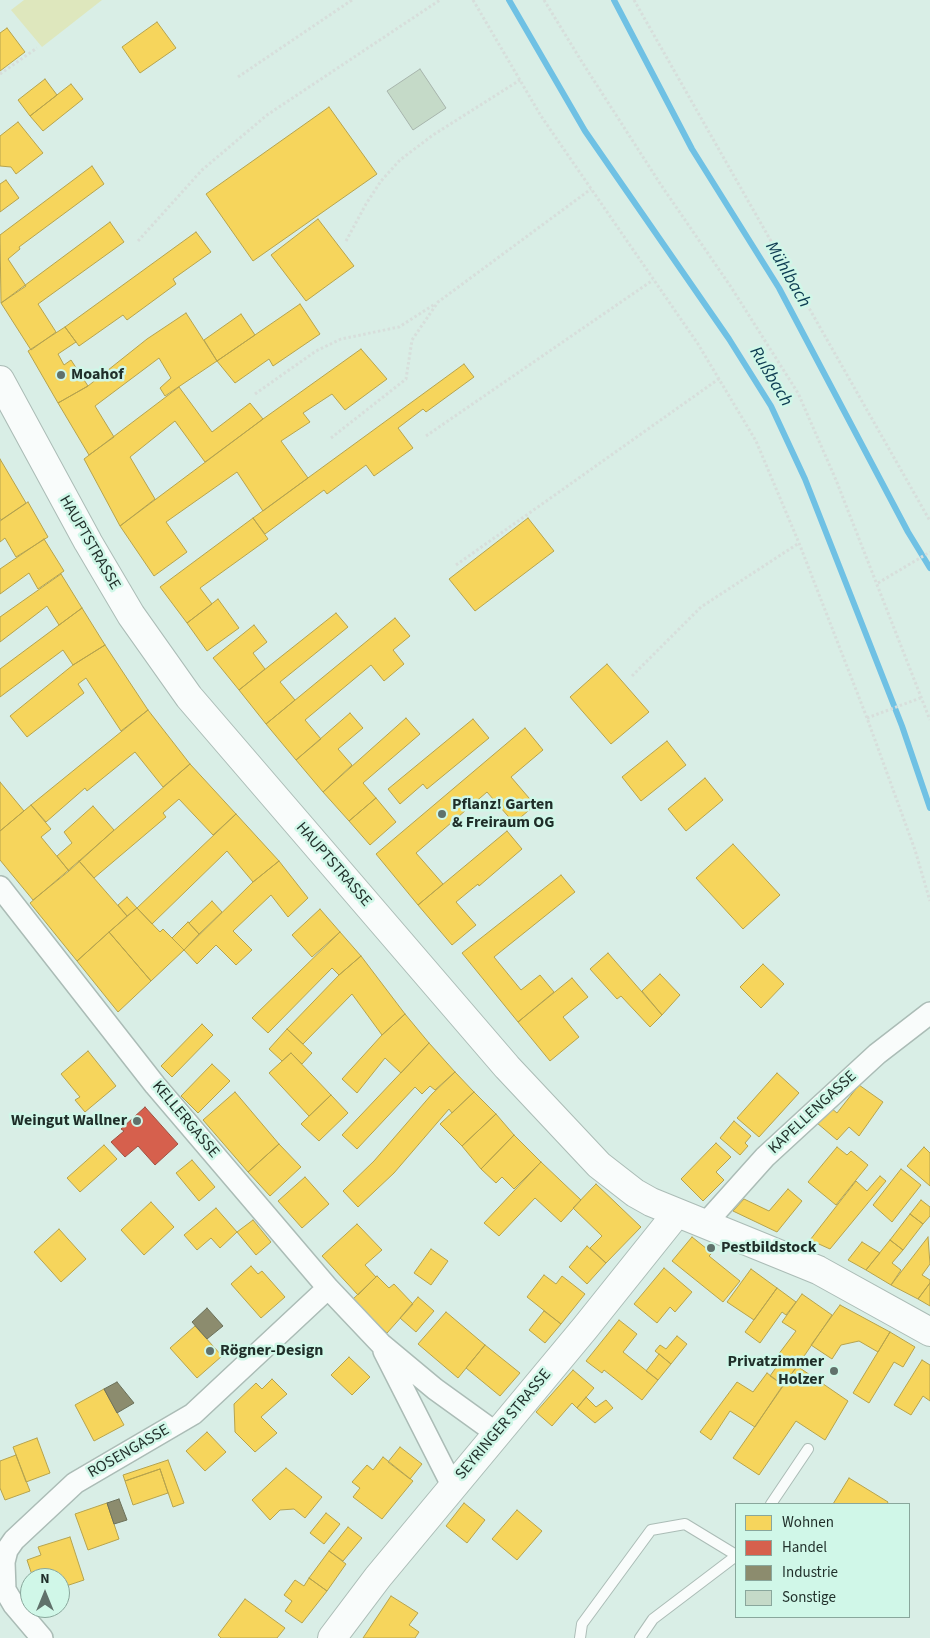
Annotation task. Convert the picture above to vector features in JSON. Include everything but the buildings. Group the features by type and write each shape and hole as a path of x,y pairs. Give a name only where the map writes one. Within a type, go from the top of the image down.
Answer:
{"main road":[{"name":"HAUPTSTRASSE","path":"0,380 88,542 131,615 189,696 508,1067 593,1158 635,1193 677,1213 834,1278 930,1332"},
{"name":"SEYRINGER STRASSE","path":"332,1638 378,1577 585,1328 677,1213"}],"street":[{"name":"KELLERGASSE","path":"0,887 156,1085 328,1288 381,1344 435,1389 496,1433"},
{"name":"KAPELLENGASSE","path":"705,1224 766,1157 877,1054 930,1012"},
{"name":"ROSENGASSE","path":"42,1638 14,1605 6,1590 4,1562 7,1550 14,1540 75,1483 194,1414 328,1288"},
{"name":"KELLERGASSE","path":"381,1344 453,1487"}],"lane":[{"path":"772,1503 808,1449"},
{"path":"580,1638 582,1624 651,1530 686,1524 735,1554"},
{"path":"635,1638 653,1619 735,1556"},
{"path":"640,1638 653,1619"}],"path":[{"path":"238,77 352,0"},
{"path":"138,241 202,170 267,115 440,0"},
{"path":"473,0 520,80 591,189 720,378 756,442 799,543 867,718 915,850 930,902"},
{"path":"544,0 651,169 731,286 798,393 878,582 923,697 930,720"},
{"path":"634,0 930,521"},
{"path":"0,74 37,48"},
{"path":"346,241 381,181 400,160 433,135 520,80"},
{"path":"255,394 316,351 341,339 400,327 438,302 591,189"},
{"path":"426,436 654,280"},
{"path":"331,438 406,379 412,340 438,302"},
{"path":"456,566 720,378"},
{"path":"632,676 701,607 799,543"},
{"path":"878,582 930,552"},
{"path":"867,718 923,697"}],"green space":[{"path":"24,0 102,0 42,47 11,10"}],"waterway":[{"name":"Rußbach","path":"509,0 585,131 729,339 771,406 805,479 902,726 930,808"},
{"name":"Mühlbach","path":"614,0 692,149 779,288 908,532 930,568"}],"place":[{"name":"Moahof","path":"61,375"},
{"name":"Pflanz! Garten & Freiraum OG","path":"442,814"},
{"name":"Weingut Wallner","path":"137,1121"},
{"name":"Pestbildstock","path":"711,1248"},
{"name":"Rögner-Design","path":"210,1351"},
{"name":"Privatzimmer Holzer","path":"834,1371"}]}
